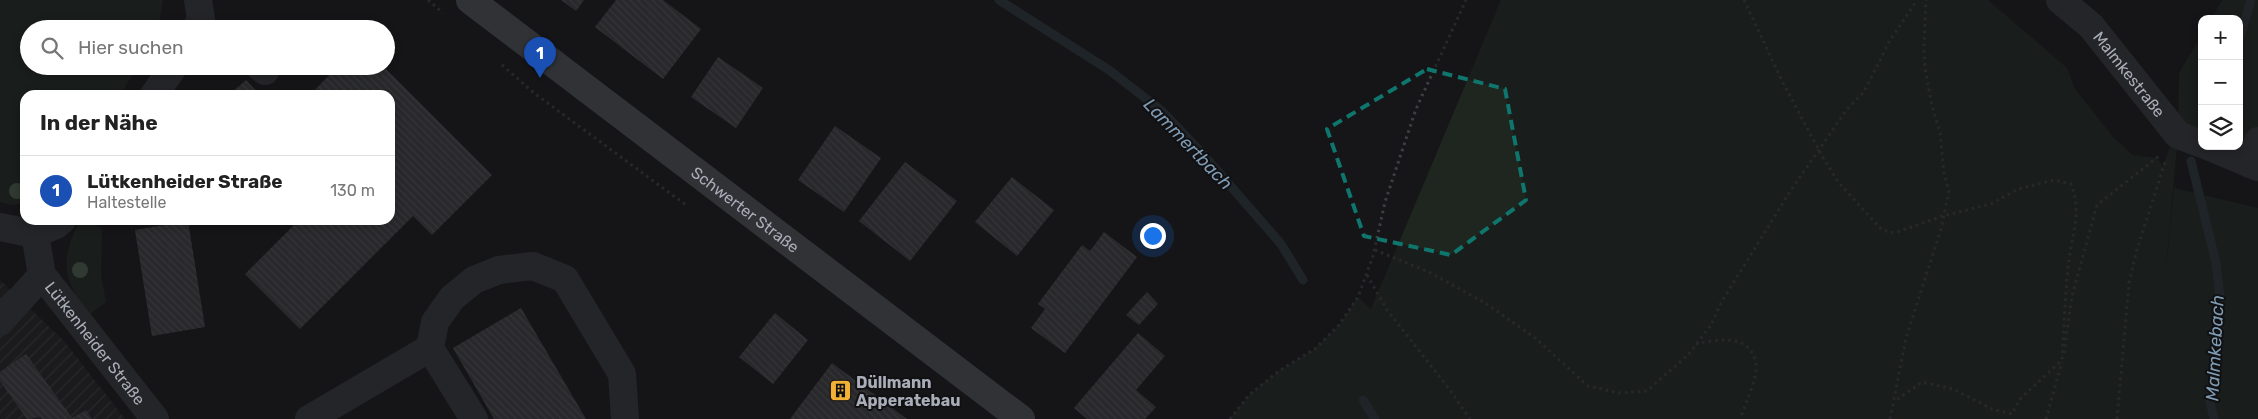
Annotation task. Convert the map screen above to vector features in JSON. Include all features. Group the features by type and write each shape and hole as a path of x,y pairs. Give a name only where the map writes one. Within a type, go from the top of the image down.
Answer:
{"main road":[{"name":"Schwerter Straße","path":"470,0 1021,419"}],"street":[{"name":"Malmkestraße","path":"2060,0 2091,26 2183,142"},
{"path":"157,90 168,75"},
{"path":"2225,150 2255,157"},
{"path":"0,226 35,234 56,225"},
{"name":"Lütkenheider Straße","path":"35,234 42,275 155,419"},
{"path":"474,419 430,348 435,322 452,298 474,280 499,270 533,266 564,279 622,374 624,419"},
{"path":"0,322 42,275"},
{"path":"309,419 430,348"}],"path":[{"path":"1230,419 1249,395 1279,371 1316,348 1340,325 1358,297 1375,250 1385,202 1416,110 1466,0"},
{"path":"1744,0 1782,81 1839,183 1882,230 1894,233 1944,216 1991,204 2018,189 2054,180 2071,184 2076,196 2076,232 2069,259 2062,360 2020,399 2012,414 1992,410 1953,388 1922,382 1895,401"},
{"path":"1375,250 1429,272 1485,303 1534,337 1588,386 1620,393 1647,391 1688,355 1711,324 1722,301 1819,149 1847,109 1864,92 1889,42 1917,0"},
{"path":"1890,419 1906,338 1944,216 1949,191 1944,173 1940,132 1932,106 1925,68 1926,0"},
{"path":"2046,419 2062,360 2072,296 2097,206 2183,142"},
{"path":"2117,419 2130,283 2136,252 2183,142"},
{"path":"1366,275 1387,310 1447,386 1470,419"},
{"path":"1696,344 1714,340 1734,341 1745,344 1753,355 1757,369 1750,396 1740,419"}],"highlighted area":[{"path":"1427,69 1505,89 1526,200 1451,255 1364,236 1327,129"}],"shaded area":[{"path":"0,0 163,0 160,20 20,20 20,75 132,75 123,90 20,90 20,204 13,205 0,202"},
{"path":"1501,0 1988,0 2067,68 2075,89 2113,137 2133,155 2157,158 2163,166 2169,149 2178,135 2165,280 2174,188 2258,208 2258,419 1230,419 1249,395 1279,371 1316,348 1339,325 1358,297 1371,309"},
{"path":"2222,0 2258,0 2258,141 2243,145 2243,15 2213,15"},
{"path":"2198,42 2198,105 2198,142 2178,135 2179,73"},
{"path":"78,225 95,225 102,229 101,275 106,302 88,316 69,280 67,259"},
{"path":"0,280 64,341 125,419 0,419"}],"building":[{"path":"561,0 584,0 576,11"},
{"path":"616,0 663,0 701,29 663,79 595,27"},
{"path":"718,57 763,88 736,128 691,97"},
{"path":"329,75 392,75 492,175 432,235 413,216 300,329 245,274 294,225 395,225 395,90 315,90"},
{"path":"246,80 255,90 235,90"},
{"path":"835,126 881,158 844,212 798,180"},
{"path":"905,162 957,201 910,261 859,221"},
{"path":"1012,177 1054,210 1017,256 975,222"},
{"path":"164,225 189,225 205,327 152,336 135,230"},
{"path":"1104,232 1137,257 1065,353 1031,328 1045,309 1038,304 1082,245 1090,251"},
{"path":"1147,292 1158,304 1139,325 1126,315"},
{"path":"521,308 586,419 494,419 453,348"},
{"path":"775,313 808,340 773,384 739,357"},
{"path":"1138,333 1165,356 1136,390 1156,407 1145,419 1087,419 1074,408"},
{"path":"26,354 72,418 86,410 92,419 42,419 41,417 27,419 0,381 0,372"},
{"name":"Düllmann Apperatebau","path":"832,363 907,419 790,419"}],"waterway":[{"name":"Lammertbach","path":"999,0 1109,70 1162,111 1200,151 1281,244 1303,280"},
{"name":"Malmkebach","path":"2243,27 2251,0"},
{"name":"Malmkebach","path":"2191,161 2216,263 2220,298 2218,347 2210,401 2214,419"},
{"name":"Lammertbach","path":"1363,400 1375,419"}],"place":[{"name":"Lütkenheider Straße","path":"540,78"},
{"name":"Düllmann Apperatebau","path":"840,391"}]}
